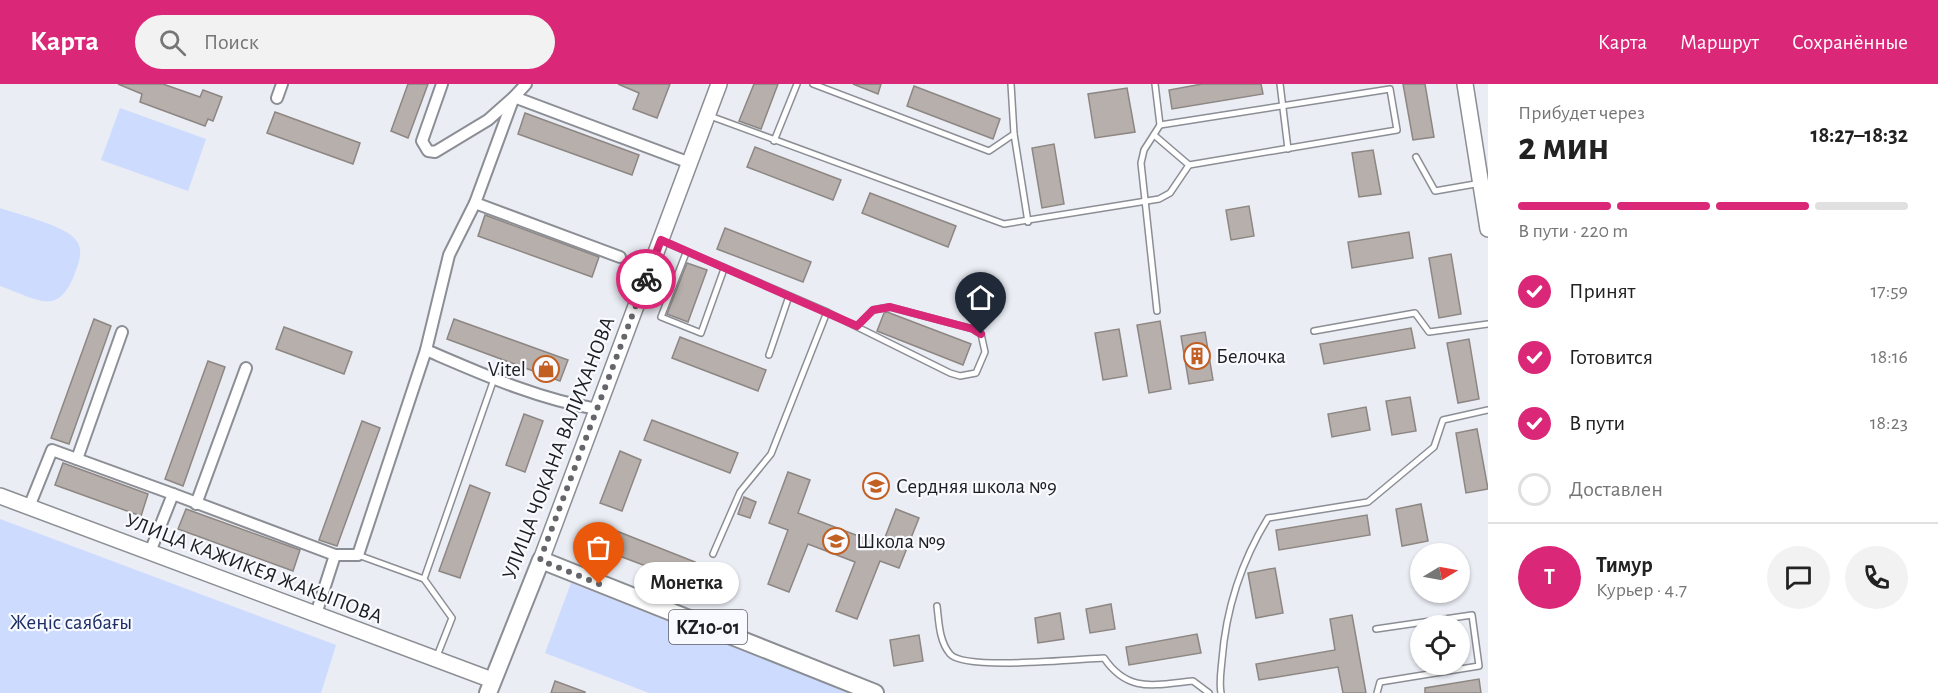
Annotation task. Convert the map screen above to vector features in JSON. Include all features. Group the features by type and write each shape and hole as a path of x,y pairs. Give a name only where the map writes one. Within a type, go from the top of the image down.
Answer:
{"main road":[{"name":"УЛИЦА ЧОКАНА ВАЛИХАНОВА","path":"490,687 540,560"},
{"name":"KZ10-01","path":"540,560 875,693"}],"street":[{"path":"277,98 282,84"},
{"path":"442,84 422,141 427,150 435,152 488,120 514,98 526,84"},
{"name":"УЛИЦА ЧОКАНА ВАЛИХАНОВА","path":"540,560 719,84"},
{"path":"1465,84 1484,184 1488,229"},
{"path":"514,98 690,163"},
{"path":"29,507 52,450 335,555 358,555 426,350 448,255 476,204 514,98"},
{"path":"476,204 620,257"},
{"path":"77,459 122,332"},
{"path":"426,350 494,379 564,404 597,409"},
{"path":"196,504 246,368"},
{"path":"150,552 173,494"},
{"name":"УЛИЦА КАЖИКЕЯ ЖАКЫПОВА","path":"0,496 436,659 490,687"},
{"path":"316,614 335,555"}],"lane":[{"path":"774,141 797,84"},
{"path":"813,84 989,151 1014,134"},
{"path":"1011,84 1014,134 1028,222"},
{"path":"1155,84 1160,125 1142,156 1156,310"},
{"path":"1280,84 1288,148"},
{"path":"514,98 515,85"},
{"path":"708,115 1004,224 1146,202 1170,193 1189,165 1397,130 1390,89 1160,125"},
{"path":"1154,135 1189,165"},
{"path":"1416,157 1436,191 1484,184"},
{"path":"661,240 827,312 923,362 960,376 976,373 985,352 981,334 973,329 890,307 873,310 857,326"},
{"path":"686,252 661,317 701,333 724,269"},
{"path":"769,355 789,296"},
{"path":"713,554 740,492 771,454 827,312"},
{"path":"1314,331 1415,313 1429,332 1488,324"},
{"path":"424,579 494,379"},
{"path":"1221,693 1223,642 1233,592 1248,551 1268,518 1368,502 1434,447 1443,420 1488,410"},
{"path":"358,555 424,579 452,618 436,659"},
{"path":"936,606 943,644 952,656 975,664 1104,658 1116,676 1141,686 1193,681 1209,693"},
{"path":"1376,629 1472,615 1479,666 1380,682 1377,693"}],"green space":[{"path":"120,108 206,139 188,191 101,160"},
{"path":"0,208 52,225 71,235 78,243 79,262 69,285 55,300 36,300 0,286"},
{"name":"Жеңіс саябағы","path":"0,519 336,645 321,693 0,693"},
{"path":"571,583 850,693 649,693 545,653"}],"building":[{"path":"118,84 163,84 200,97 203,90 222,97 213,121 208,119 205,126 140,102 142,94"},
{"path":"408,84 428,84 408,138 391,131"},
{"path":"618,84 670,84 657,118 633,109 639,93"},
{"path":"754,84 778,84 761,129 739,121"},
{"path":"853,84 881,84 878,94"},
{"path":"1202,84 1261,84 1263,94 1172,109 1169,90"},
{"path":"1403,84 1425,84 1434,137 1413,140"},
{"path":"914,86 1000,119 993,139 907,106"},
{"path":"1127,88 1135,132 1095,138 1088,94"},
{"path":"275,112 360,143 353,164 267,133"},
{"path":"525,113 639,155 632,175 518,134"},
{"path":"1054,144 1064,204 1042,208 1032,148"},
{"path":"755,147 841,180 833,200 747,167"},
{"path":"1373,150 1381,194 1359,197 1352,153"},
{"path":"870,193 956,226 948,247 862,213"},
{"path":"1249,206 1254,236 1231,240 1226,210"},
{"path":"485,215 599,257 592,277 478,236"},
{"path":"725,228 811,262 803,282 717,249"},
{"path":"1409,232 1413,258 1352,268 1348,242"},
{"path":"1451,254 1461,314 1439,318 1429,258"},
{"path":"687,263 707,270 688,322 667,314"},
{"path":"887,312 971,344 963,365 877,331 884,313"},
{"path":"94,319 111,326 69,444 51,438"},
{"path":"454,319 568,360 560,381 447,339"},
{"path":"1160,321 1171,389 1149,393 1137,325"},
{"path":"284,327 352,352 344,374 276,349"},
{"path":"1411,328 1415,348 1324,364 1320,344"},
{"path":"1119,329 1127,376 1103,380 1095,333"},
{"path":"1205,332 1213,380 1189,384 1181,336"},
{"path":"680,337 766,370 758,391 672,358"},
{"path":"1469,339 1479,399 1458,403 1447,343"},
{"path":"208,361 225,367 183,486 165,479"},
{"path":"1410,397 1416,431 1392,435 1386,401"},
{"path":"1366,407 1370,430 1332,437 1328,414"},
{"path":"524,414 543,421 525,472 506,465"},
{"path":"652,420 738,453 730,473 644,440"},
{"path":"362,421 380,428 337,546 319,540"},
{"path":"1477,429 1488,489 1466,493 1456,433"},
{"path":"620,451 641,460 622,511 600,503"},
{"path":"63,463 148,494 141,516 55,485"},
{"path":"788,472 810,480 798,513 882,545 896,509 919,518 899,568 880,561 857,619 836,611 855,562 808,544 789,592 768,584 788,530 769,523"},
{"path":"470,485 490,493 460,578 439,571"},
{"path":"744,497 756,502 750,518 738,514"},
{"path":"1421,504 1428,541 1402,546 1396,509"},
{"path":"186,509 300,550 293,571 178,529"},
{"path":"1367,515 1370,535 1279,550 1276,530"},
{"path":"609,528 695,562 688,582 601,549"},
{"path":"1275,568 1283,613 1256,618 1248,573"},
{"path":"1111,604 1115,629 1090,633 1086,609"},
{"path":"1060,613 1064,639 1038,643 1035,618"},
{"path":"1352,615 1366,693 1343,693 1338,667 1259,680 1256,664 1335,650 1330,619"},
{"path":"1197,634 1201,653 1129,665 1126,647"},
{"path":"919,635 923,661 894,666 890,640"},
{"path":"1479,679 1481,693 1425,693 1425,688"},
{"path":"555,681 585,692 585,693 551,693"}],"way so far":[{"path":"599,584 540,560 646,279"}],"place":[{"name":"Белочка","path":"1197,356"},
{"name":"Vitel","path":"546,369"},
{"name":"Сердняя школа №9","path":"876,486"},
{"name":"Школа №9","path":"836,541"},
{"name":"Монетка","path":"599,584"}],"route":[{"path":"646,279 661,240 857,326 873,310 890,307 973,329 981,334"}]}
